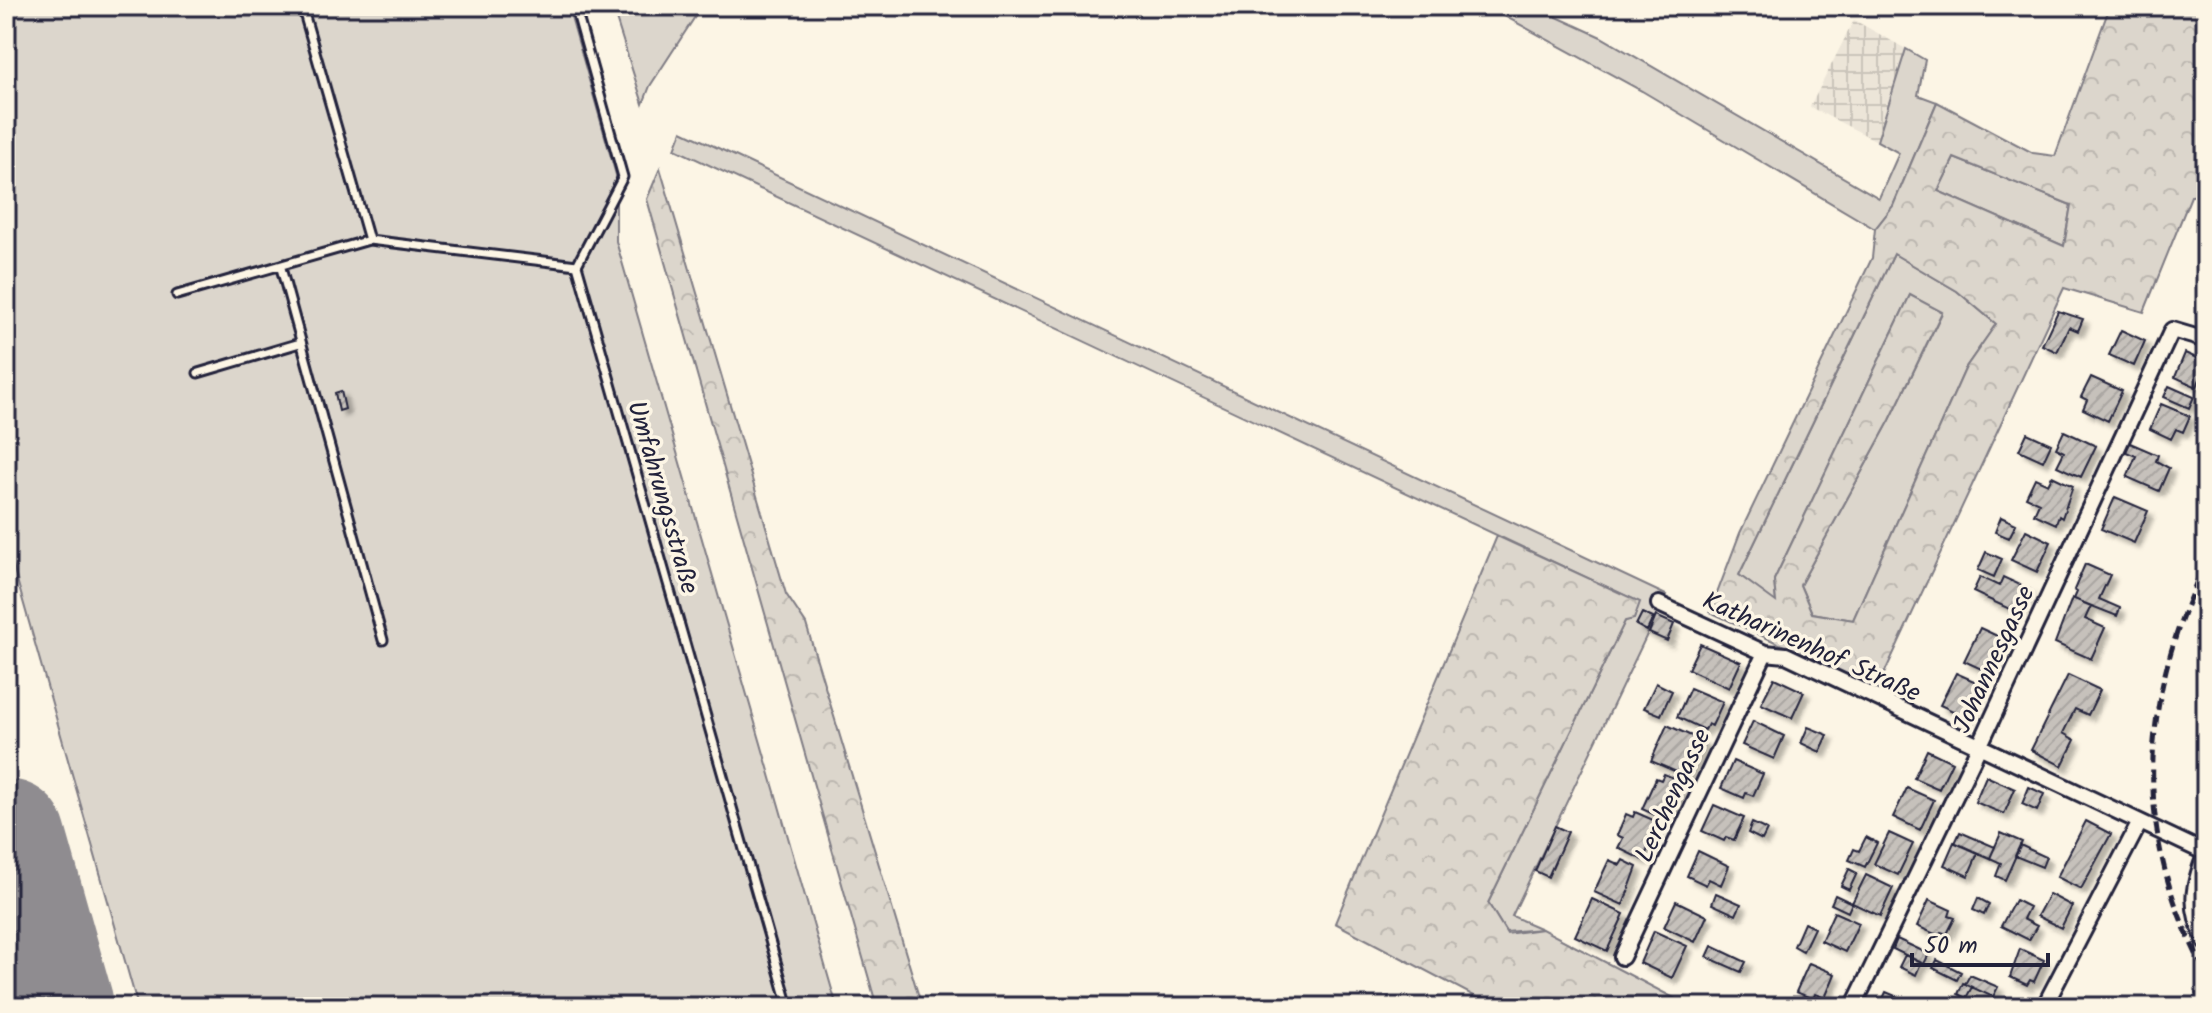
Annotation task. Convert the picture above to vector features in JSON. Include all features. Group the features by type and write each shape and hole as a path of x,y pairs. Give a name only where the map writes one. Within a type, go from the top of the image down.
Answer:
{"street":[{"name":"Johannesgasse","path":"1853,1007 1979,747 2172,330 2206,340"},
{"name":"Katharinenhof Straße","path":"1659,604 1765,653 1786,655 2206,853 2193,886 2198,927 2206,943"},
{"name":"Lerchengasse","path":"1622,957 1765,653"},
{"path":"2044,1007 2140,822"}],"lane":[{"path":"302,6 369,240"},
{"path":"177,295 281,268 369,240 577,265 623,177 575,6"},
{"name":"Umfahrungsstraße","path":"577,265 789,1007"},
{"path":"281,268 383,640"},
{"path":"198,373 300,343"}],"shaded area":[{"path":"1854,20 1906,49 1877,141 1810,107"}],"green space":[{"path":"6,6 568,6 616,175 616,241 837,1007 138,1007 6,541"},
{"path":"612,6 702,6 650,86 643,104"},
{"path":"1486,6 1533,6 1601,37 1879,198 1899,153 1877,141 1906,49 1925,60 1918,95 1937,102 1893,206 1875,229 1642,91"},
{"path":"2110,6 2206,6 2206,195 2191,196 2144,312 2064,288 1877,689 1710,612 1740,533 1872,258 1875,229 1893,206 1937,102 2033,153 2055,156","holes":["1954,158 2071,205 2064,246 1938,191","1894,254 1957,291 1996,324 1966,367 1853,620 1812,613 1800,585 1890,420 1942,312 1910,295 1774,580 1776,602 1739,575"]},
{"path":"682,131 1666,595 1512,916 1542,929 1506,932 1488,903 1625,621 1634,619 1639,602 675,149"},
{"path":"1954,158 2071,205 2064,246 1938,191"},
{"path":"660,168 786,594 806,624 922,1007 877,1007 647,199"},
{"path":"1894,254 1957,291 1996,324 1966,367 1853,620 1812,613 1800,585 1890,420 1942,313 1910,295 1774,580 1776,603 1739,575"},
{"path":"1497,536 1640,602 1634,619 1625,621 1488,903 1507,934 1542,929 1691,1007 1495,1007 1335,923"}],"building":[{"path":"2206,199 2206,222 2199,210"},
{"path":"2058,311 2083,319 2078,331 2069,327 2057,352 2042,345"},
{"path":"2121,330 2145,341 2134,366 2109,355"},
{"path":"2185,353 2206,362 2197,387 2175,377"},
{"path":"2091,377 2122,391 2108,421 2083,409 2087,400 2081,397"},
{"path":"2169,386 2194,397 2189,408 2164,397"},
{"path":"341,391 345,409 339,411 335,393"},
{"path":"2161,404 2190,416 2183,432 2176,429 2171,439 2150,429"},
{"path":"2064,431 2096,446 2081,477 2057,466 2064,452 2056,448"},
{"path":"2027,433 2051,444 2043,461 2019,450"},
{"path":"2130,443 2158,455 2156,461 2169,468 2159,491 2127,477 2136,456 2126,452"},
{"path":"2052,476 2073,486 2062,518 2059,516 2056,524 2034,514 2039,503 2026,497 2035,478 2048,484"},
{"path":"2115,497 2148,511 2134,543 2101,529"},
{"path":"2001,517 2016,524 2009,538 1995,532"},
{"path":"2026,530 2051,542 2037,572 2011,560"},
{"path":"1986,552 2002,559 1994,577 1978,570"},
{"path":"2085,564 2110,575 2099,599 2120,608 2117,616 2074,599 2077,592 2074,590"},
{"path":"1980,577 1999,586 2003,577 2029,589 2018,613 1973,592"},
{"path":"2072,598 2091,606 2085,619 2105,628 2091,659 2055,643"},
{"path":"1642,613 1653,618 1647,631 1636,625"},
{"path":"1656,616 1674,624 1667,641 1649,633"},
{"path":"1980,628 2006,640 1990,673 1964,661"},
{"path":"1700,644 1741,662 1729,688 1688,669"},
{"path":"1956,673 1983,685 1968,718 1940,705"},
{"path":"2068,675 2100,690 2088,715 2075,709 2063,733 2075,740 2062,766 2031,750"},
{"path":"1774,678 1804,692 1792,718 1761,704"},
{"path":"1656,683 1672,691 1661,715 1644,708"},
{"path":"1690,688 1723,702 1712,726 1708,724 1705,730 1677,717"},
{"path":"1753,721 1784,736 1774,759 1742,745"},
{"path":"1667,725 1705,742 1688,777 1651,761"},
{"path":"1808,727 1828,735 1820,752 1801,743"},
{"path":"1927,750 1952,762 1939,789 1914,778"},
{"path":"1733,761 1763,774 1753,796 1746,793 1744,798 1721,788"},
{"path":"1664,774 1679,780 1676,786 1682,789 1671,814 1667,812 1664,819 1642,809 1656,778 1661,780"},
{"path":"1986,776 2015,789 2004,814 1975,802"},
{"path":"2029,787 2044,794 2037,811 2022,804"},
{"path":"1907,788 1934,800 1920,830 1893,817"},
{"path":"1714,805 1744,818 1734,840 1726,837 1724,841 1702,831"},
{"path":"1635,812 1660,823 1643,860 1618,848 1623,838 1617,835 1626,814 1633,817"},
{"path":"2086,821 2111,834 2081,889 2057,877"},
{"path":"1752,823 1767,830 1762,840 1748,833"},
{"path":"1555,826 1568,832 1548,877 1535,871"},
{"path":"1960,832 1995,847 1990,858 1955,843"},
{"path":"1889,833 1913,844 1898,875 1874,864"},
{"path":"2001,833 2022,842 2005,880 1996,876 2001,863 1990,858"},
{"path":"1866,837 1877,843 1865,867 1849,860 1854,849 1859,851"},
{"path":"1954,842 1978,853 1968,876 1944,865"},
{"path":"2020,845 2046,857 2042,867 2015,856"},
{"path":"1698,851 1729,866 1721,885 1709,879 1706,885 1687,876"},
{"path":"1609,860 1620,865 1623,860 1637,867 1623,905 1594,892"},
{"path":"1849,869 1857,873 1849,890 1841,886"},
{"path":"1866,875 1893,888 1880,916 1852,903"},
{"path":"1716,893 1741,904 1736,915 1712,904"},
{"path":"2049,894 2072,906 2061,928 2037,916"},
{"path":"1835,895 1852,903 1848,912 1831,904"},
{"path":"1978,898 1989,904 1984,915 1973,910"},
{"path":"1592,899 1624,914 1607,951 1575,936"},
{"path":"1929,900 1951,910 1949,916 1955,918 1947,934 1941,932 1939,936 1917,926"},
{"path":"2015,900 2029,907 2023,919 2037,926 2029,940 2001,926"},
{"path":"1676,901 1707,916 1695,942 1664,927"},
{"path":"1834,912 1859,923 1845,952 1821,941"},
{"path":"1804,923 1814,928 1803,951 1794,946"},
{"path":"1654,931 1687,946 1672,978 1640,963"},
{"path":"1897,939 1929,954 1924,964 1893,949"},
{"path":"1712,946 1746,962 1741,972 1707,957"},
{"path":"2020,949 2044,960 2034,982 2030,980 2027,985 2010,977"},
{"path":"1905,955 1921,963 1916,975 1899,967"},
{"path":"1937,960 1961,972 1957,980 1933,968"},
{"path":"1809,963 1835,974 1825,998 1815,994 1813,999 1796,992"},
{"path":"1970,975 1998,987 1993,997 1965,984"},
{"path":"1963,983 1972,987 1966,998 1958,994"},
{"path":"1886,992 1905,1000 1902,1007 1879,1007"},
{"path":"1958,999 1967,1004 1966,1007 1954,1007"}],"taxiway":[{"path":"48,989 49,1007"}],"runway":[{"path":"6,840 53,1007"}],"railway":[{"path":"2206,562 2167,665 2157,717 2153,768 2155,819 2165,870 2182,921 2206,973"}]}
